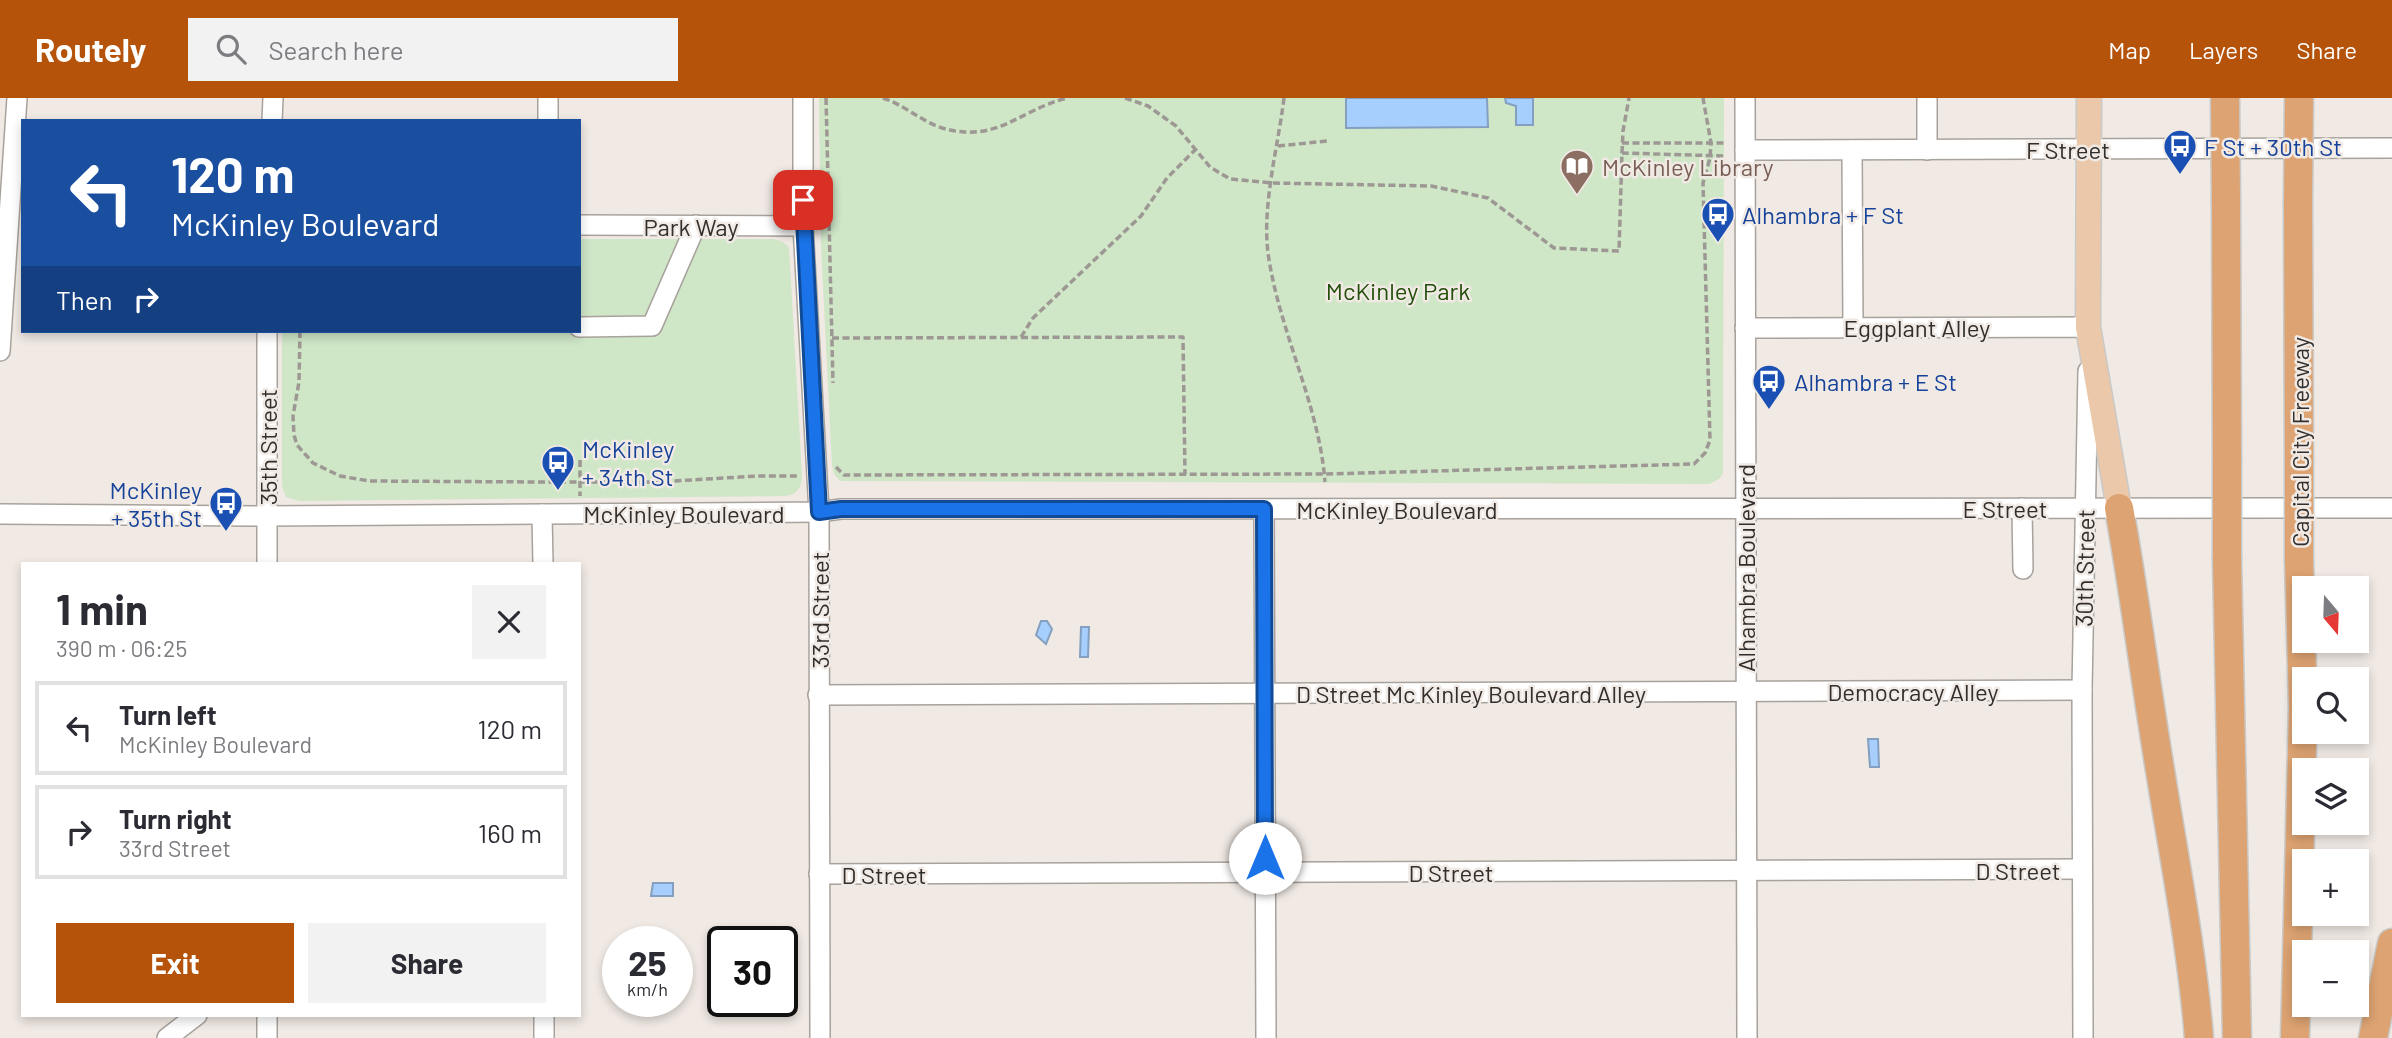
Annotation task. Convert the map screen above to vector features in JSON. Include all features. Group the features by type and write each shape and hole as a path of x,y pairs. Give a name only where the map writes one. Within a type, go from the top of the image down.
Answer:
{"highway":[{"path":"2225,98 2227,561 2237,1038"},
{"name":"Capital City Freeway","path":"2295,1038 2303,707 2299,458 2299,98"},
{"path":"2119,508 2195,985 2199,1038"},
{"path":"2373,1038 2392,943"}],"main road":[{"name":"30th Street","path":"2088,327 2089,98"},
{"path":"2088,327 2119,508"}],"street":[{"path":"0,351 16,223 17,98"},
{"path":"272,119 273,98"},
{"path":"548,98 548,119"},
{"name":"33rd Street","path":"803,98 803,226 819,512 820,1038"},
{"name":"Alhambra Boulevard","path":"1745,98 1746,1038"},
{"path":"1927,98 1927,150"},
{"name":"F Street","path":"1745,150 2392,148"},
{"path":"1852,150 1853,327"},
{"name":"Park Way","path":"581,225 803,226"},
{"path":"581,327 652,326 696,225"},
{"name":"Eggplant Alley","path":"1745,328 2088,327"},
{"name":"30th Street","path":"2083,1038 2082,690 2088,327"},
{"name":"35th Street","path":"267,333 267,562"},
{"path":"2022,508 2023,569"},
{"name":"E Street","path":"1745,509 2392,508"},
{"name":"McKinley Boulevard","path":"0,514 267,516 819,512 841,509 1745,509"},
{"path":"1264,509 1266,1038"},
{"path":"542,514 543,562"},
{"name":"Democracy Alley","path":"1745,692 2082,690"},
{"name":"D Street Mc Kinley Boulevard Alley","path":"818,695 1745,692"},
{"name":"D Street","path":"819,874 2082,869"},
{"path":"167,1038 194,1017"},
{"path":"267,1017 267,1038"},
{"path":"544,1017 544,1038"}],"path":[{"path":"826,98 833,391"},
{"path":"883,98 942,128 969,132 1005,126 1043,106 1068,98"},
{"path":"1125,98 1166,117 1217,173 1237,180 1431,186 1488,198 1554,248 1619,251 1622,143 1629,98"},
{"path":"1284,98 1266,212 1267,238 1271,268 1287,332 1317,424 1325,482"},
{"path":"834,457 836,470 844,475 1325,474 1694,464 1705,453 1710,440 1703,183 1711,144 1703,98"},
{"path":"1278,146 1327,141"},
{"path":"1622,143 1724,143"},
{"path":"1678,143 1678,155"},
{"path":"1021,337 1033,318 1141,216 1167,178 1196,149"},
{"path":"1622,153 1724,156"},
{"path":"300,333 299,382 293,416 294,435 303,453 325,470 353,480 657,482 802,476"},
{"path":"832,338 1184,337 1185,474"},
{"path":"580,460 580,498"}],"green space":[{"name":"McKinley Park","path":"819,98 1724,98 1723,473 1719,479 1709,484 840,481 834,474 832,465 821,246"},
{"path":"581,239 774,239 789,247 802,476 801,484 795,493 784,496 299,501 286,497 282,486 282,333 581,333"}],"water":[{"path":"1346,98 1487,98 1488,127 1346,128"},
{"path":"1505,98 1533,98 1533,125 1516,125 1516,106 1506,103"},
{"path":"1041,621 1047,621 1052,629 1046,644 1036,635"},
{"path":"1081,627 1089,627 1088,657 1080,657"},
{"path":"1868,739 1878,739 1879,767 1870,767"},
{"path":"653,883 673,883 673,896 651,896"}],"place":[{"name":"F St + 30th St","path":"2180,176"},
{"name":"McKinley Library","path":"1577,196"},
{"name":"Alhambra + F St","path":"1718,244"},
{"name":"Alhambra + E St","path":"1769,411"},
{"name":"McKinley + 34th St","path":"558,492"},
{"name":"McKinley + 35th St","path":"226,533"}],"route":[{"path":"803,200 819,512 841,509 1264,509 1265,858"}]}
